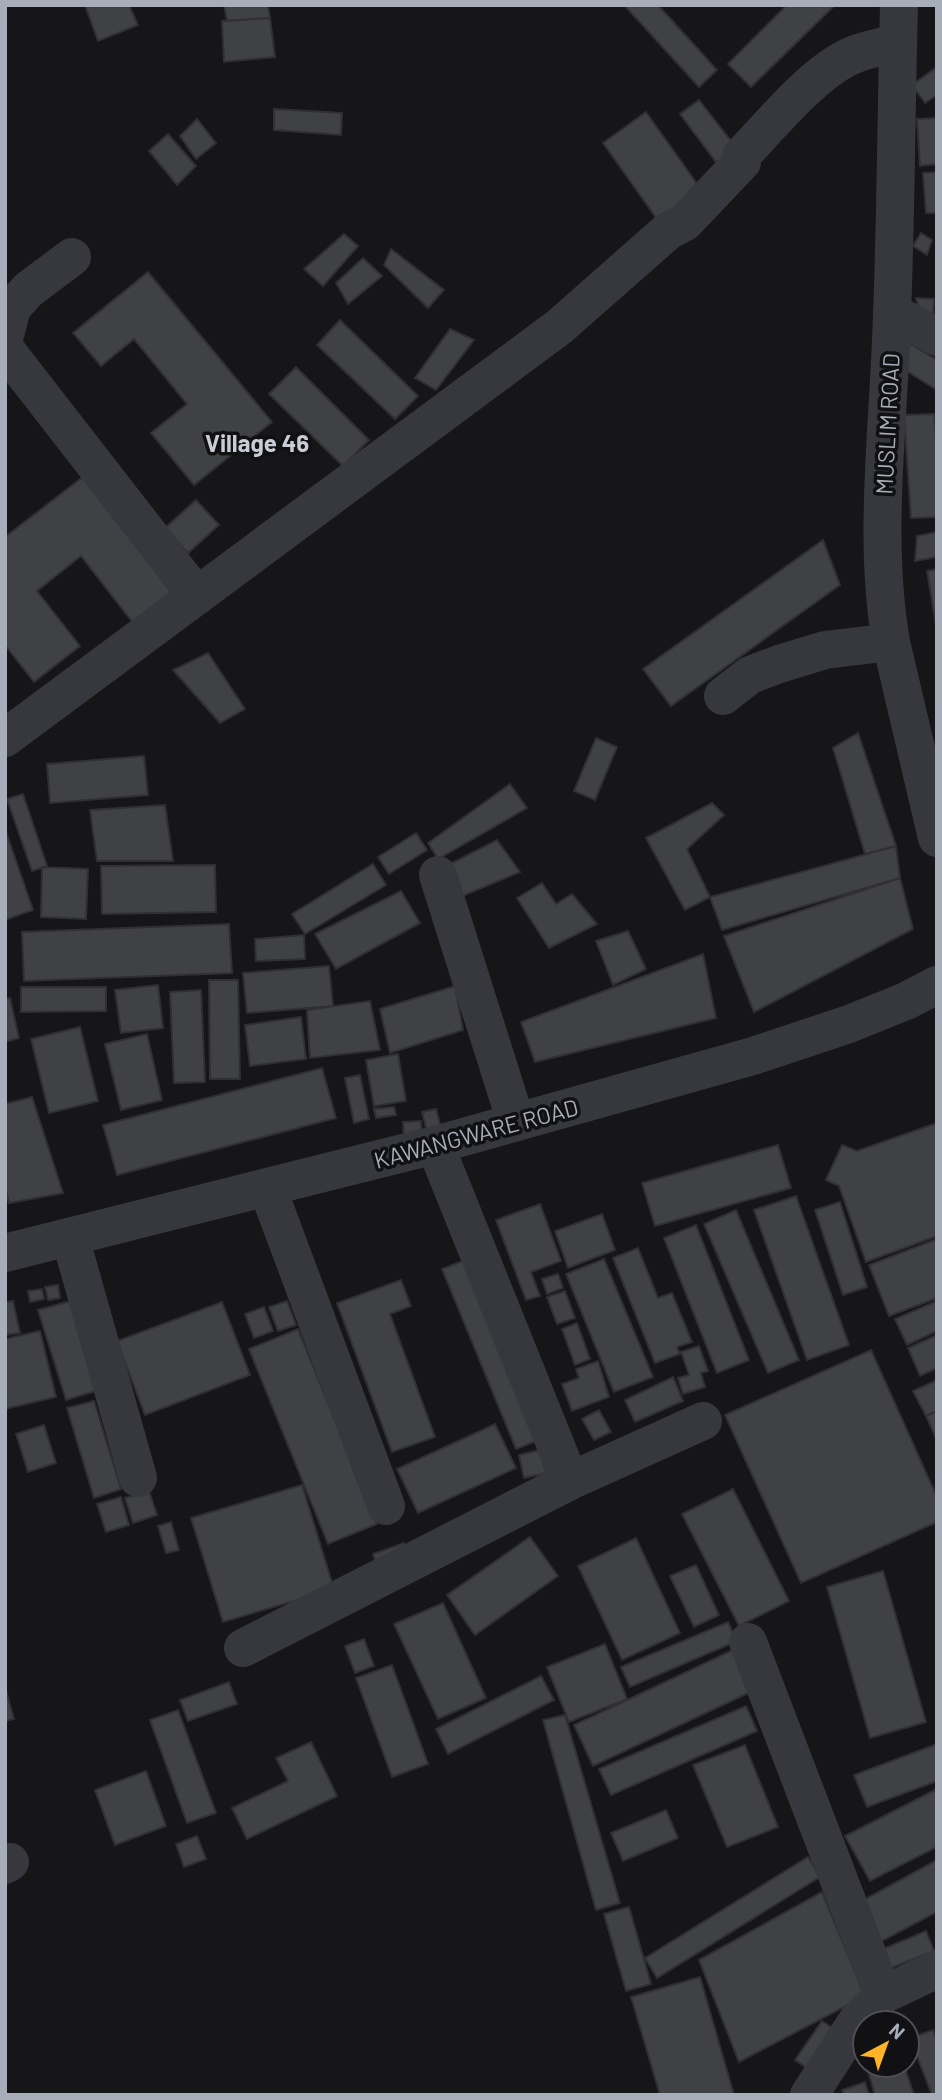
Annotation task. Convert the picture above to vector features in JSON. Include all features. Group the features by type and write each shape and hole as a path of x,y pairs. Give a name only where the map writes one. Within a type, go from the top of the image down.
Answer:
{"street":[{"name":"MUSLIM ROAD","path":"899,5 892,312 882,548 886,610 897,675 937,838"},
{"path":"5,738 559,327 668,231 685,222 742,162 742,155 804,91 827,72 850,56 898,43"},
{"path":"5,335 12,308 28,290 72,257"},
{"path":"892,312 937,337"},
{"path":"5,349 197,596"},
{"path":"723,696 750,675 779,664 825,650 891,642"},
{"path":"438,875 516,1122"},
{"name":"KAWANGWARE ROAD","path":"6,1251 435,1145 753,1056 849,1024 937,985"},
{"path":"435,1145 570,1481"},
{"path":"267,1187 386,1506"},
{"path":"70,1237 138,1478"},
{"path":"243,1648 570,1481 703,1420"},
{"path":"748,1642 883,1995"},
{"path":"809,2095 857,2021 883,1995 937,1969"}],"building":[{"path":"85,5 129,5 138,25 98,41"},
{"path":"224,5 268,5 270,18 227,21"},
{"path":"624,5 658,5 717,70 699,87"},
{"path":"787,5 835,5 751,87 728,64"},
{"path":"270,18 275,57 224,62 222,21"},
{"path":"937,67 937,95 925,103 912,85"},
{"path":"699,100 742,155 722,170 680,114"},
{"path":"274,109 342,113 341,135 274,130"},
{"path":"646,112 705,195 662,226 603,143"},
{"path":"937,118 937,164 920,166 917,119"},
{"path":"197,119 216,143 196,159 180,136"},
{"path":"168,134 196,166 177,185 149,151"},
{"path":"937,172 937,213 926,213 923,173"},
{"path":"921,233 932,240 927,255 913,246"},
{"path":"344,234 358,246 323,286 304,269"},
{"path":"391,249 444,290 428,308 384,265"},
{"path":"363,258 382,276 348,304 336,283"},
{"path":"148,272 272,422 194,485 151,433 187,404 134,339 101,366 73,333"},
{"path":"916,298 934,299 933,319 921,318"},
{"path":"340,320 418,396 395,419 317,345"},
{"path":"450,329 474,340 436,390 415,378"},
{"path":"909,343 937,360 937,390 905,370"},
{"path":"296,367 369,440 343,466 269,394"},
{"path":"934,414 937,517 911,518 904,415"},
{"path":"88,473 179,589 134,624 81,556 37,591 80,646 34,682 5,645 5,537"},
{"path":"196,500 219,525 188,553 165,528"},
{"path":"937,532 937,557 915,561 917,536"},
{"path":"823,540 840,585 671,706 643,669"},
{"path":"937,569 937,631 927,571"},
{"path":"208,653 245,709 220,723 173,670"},
{"path":"858,733 896,846 865,854 833,748"},
{"path":"596,738 617,747 595,800 574,791"},
{"path":"144,756 148,795 50,803 47,764"},
{"path":"510,784 527,808 438,859 428,843"},
{"path":"23,794 47,866 32,871 7,799"},
{"path":"712,803 724,815 687,849 710,897 685,910 646,838"},
{"path":"165,805 173,861 97,861 90,810"},
{"path":"5,829 33,910 5,920"},
{"path":"416,833 427,850 389,874 378,857"},
{"path":"497,840 520,872 460,897 446,866"},
{"path":"896,846 900,878 722,930 710,897"},
{"path":"373,864 386,885 305,934 292,914"},
{"path":"215,865 216,912 102,914 101,866"},
{"path":"42,867 88,869 86,919 41,917"},
{"path":"900,878 913,929 754,1012 724,936"},
{"path":"542,883 556,904 572,894 597,924 549,948 517,898"},
{"path":"401,891 420,923 336,969 315,934"},
{"path":"229,924 232,973 24,981 22,932"},
{"path":"628,931 646,969 613,985 596,941"},
{"path":"304,935 305,959 256,961 255,939"},
{"path":"703,954 716,1018 535,1062 521,1022"},
{"path":"329,966 333,1006 247,1013 243,973"},
{"path":"209,980 238,980 240,1079 210,1079"},
{"path":"158,985 163,1028 121,1033 115,990"},
{"path":"455,986 463,1030 390,1053 380,1009"},
{"path":"21,987 106,987 106,1011 21,1012"},
{"path":"201,990 205,1082 174,1083 170,992"},
{"path":"10,998 19,1038 5,1042 5,999"},
{"path":"370,1001 380,1050 310,1058 307,1010"},
{"path":"301,1017 306,1059 250,1066 245,1025"},
{"path":"80,1027 98,1101 49,1113 31,1039"},
{"path":"147,1034 162,1100 121,1110 105,1044"},
{"path":"398,1054 406,1101 374,1106 366,1060"},
{"path":"322,1068 336,1118 117,1175 103,1125"},
{"path":"360,1075 369,1119 354,1123 345,1078"},
{"path":"32,1097 63,1193 9,1203 5,1187 5,1104"},
{"path":"394,1107 396,1115 376,1118 374,1109"},
{"path":"436,1109 442,1132 428,1136 422,1112"},
{"path":"421,1121 422,1139 404,1139 403,1122"},
{"path":"937,1123 937,1236 866,1262 839,1186 826,1180 842,1145 857,1151"},
{"path":"778,1145 791,1188 655,1226 642,1183"},
{"path":"796,1196 849,1345 807,1360 754,1210"},
{"path":"840,1202 867,1287 843,1295 815,1210"},
{"path":"540,1204 561,1261 531,1272 540,1296 526,1300 496,1220"},
{"path":"736,1210 799,1360 768,1373 704,1224"},
{"path":"602,1214 615,1250 568,1268 555,1231"},
{"path":"696,1225 749,1360 717,1373 664,1238"},
{"path":"937,1239 937,1298 889,1316 869,1265"},
{"path":"638,1248 658,1298 672,1293 692,1342 677,1347 680,1354 655,1363 613,1258"},
{"path":"470,1258 544,1438 516,1449 442,1269"},
{"path":"604,1259 653,1377 614,1392 566,1274"},
{"path":"558,1274 563,1288 547,1294 542,1279"},
{"path":"401,1280 411,1306 390,1314 435,1437 392,1452 337,1303"},
{"path":"58,1285 60,1298 48,1300 45,1287"},
{"path":"42,1289 44,1299 30,1302 28,1291"},
{"path":"565,1291 575,1318 557,1324 547,1297"},
{"path":"13,1301 20,1333 5,1335 5,1302"},
{"path":"71,1301 99,1390 66,1400 38,1310"},
{"path":"287,1301 296,1325 278,1331 269,1307"},
{"path":"937,1301 937,1331 907,1345 895,1319"},
{"path":"222,1302 250,1375 145,1415 117,1341"},
{"path":"264,1307 273,1331 254,1338 245,1314"},
{"path":"577,1323 590,1359 575,1365 562,1329"},
{"path":"298,1329 377,1524 328,1544 249,1349"},
{"path":"40,1331 56,1397 5,1409 5,1339"},
{"path":"937,1335 937,1368 920,1376 908,1348"},
{"path":"699,1346 708,1371 701,1373 705,1387 683,1394 678,1378 689,1375 681,1352"},
{"path":"871,1350 937,1497 937,1522 801,1583 725,1415"},
{"path":"598,1361 609,1397 572,1411 562,1384 579,1378 576,1369"},
{"path":"673,1377 683,1401 635,1422 625,1400"},
{"path":"937,1380 937,1411 926,1416 913,1391"},
{"path":"94,1401 121,1489 94,1498 67,1408"},
{"path":"599,1410 611,1432 594,1440 582,1419"},
{"path":"937,1411 937,1440 926,1416"},
{"path":"495,1424 516,1468 418,1513 397,1469"},
{"path":"44,1425 56,1463 28,1472 16,1434"},
{"path":"540,1450 546,1473 524,1478 519,1455"},
{"path":"302,1485 334,1589 223,1622 191,1518"},
{"path":"733,1489 789,1601 739,1626 682,1514"},
{"path":"149,1491 157,1515 133,1523 125,1498"},
{"path":"121,1497 129,1525 106,1532 97,1504"},
{"path":"171,1522 179,1550 166,1553 158,1526"},
{"path":"530,1537 558,1576 475,1635 447,1595"},
{"path":"636,1538 680,1633 622,1660 578,1566"},
{"path":"404,1543 409,1554 377,1566 373,1554"},
{"path":"696,1565 719,1615 694,1627 670,1576"},
{"path":"883,1571 926,1722 870,1738 827,1587"},
{"path":"443,1603 486,1698 438,1719 394,1624"},
{"path":"728,1622 737,1641 630,1687 621,1667"},
{"path":"364,1639 374,1666 355,1673 345,1646"},
{"path":"605,1644 627,1699 569,1722 547,1667"},
{"path":"739,1647 759,1688 593,1766 574,1725"},
{"path":"392,1665 428,1764 392,1777 356,1678"},
{"path":"541,1676 554,1700 448,1754 436,1729"},
{"path":"229,1682 237,1704 188,1721 180,1700"},
{"path":"5,1687 14,1719 5,1721"},
{"path":"746,1706 757,1731 611,1795 599,1769"},
{"path":"178,1710 216,1813 187,1823 150,1720"},
{"path":"565,1715 620,1903 596,1910 543,1720"},
{"path":"311,1742 337,1796 247,1839 232,1808 288,1781 276,1758"},
{"path":"937,1744 937,1781 867,1807 854,1775"},
{"path":"745,1745 778,1827 727,1847 693,1765"},
{"path":"146,1771 166,1826 115,1845 95,1790"},
{"path":"937,1789 937,1847 870,1881 845,1836"},
{"path":"666,1810 678,1838 623,1861 611,1833"},
{"path":"197,1836 206,1859 184,1867 176,1844"},
{"path":"808,1857 820,1877 657,1978 645,1958"},
{"path":"937,1860 937,1912 882,1941 860,1902"},
{"path":"822,1892 865,1996 739,2062 699,1960"},
{"path":"629,1907 651,1984 626,1991 604,1914"},
{"path":"926,1931 934,1951 891,1968 883,1949"},
{"path":"700,1977 734,2095 660,2095 631,1997"},
{"path":"822,2021 834,2029 807,2068 795,2060"},
{"path":"933,2030 937,2040 937,2095 932,2095 921,2066 921,2034"},
{"path":"870,2079 909,2079 914,2095 875,2095"},
{"path":"865,2082 869,2095 844,2095 842,2090"}],"district":[{"name":"Village 46","path":"257,442"}]}
